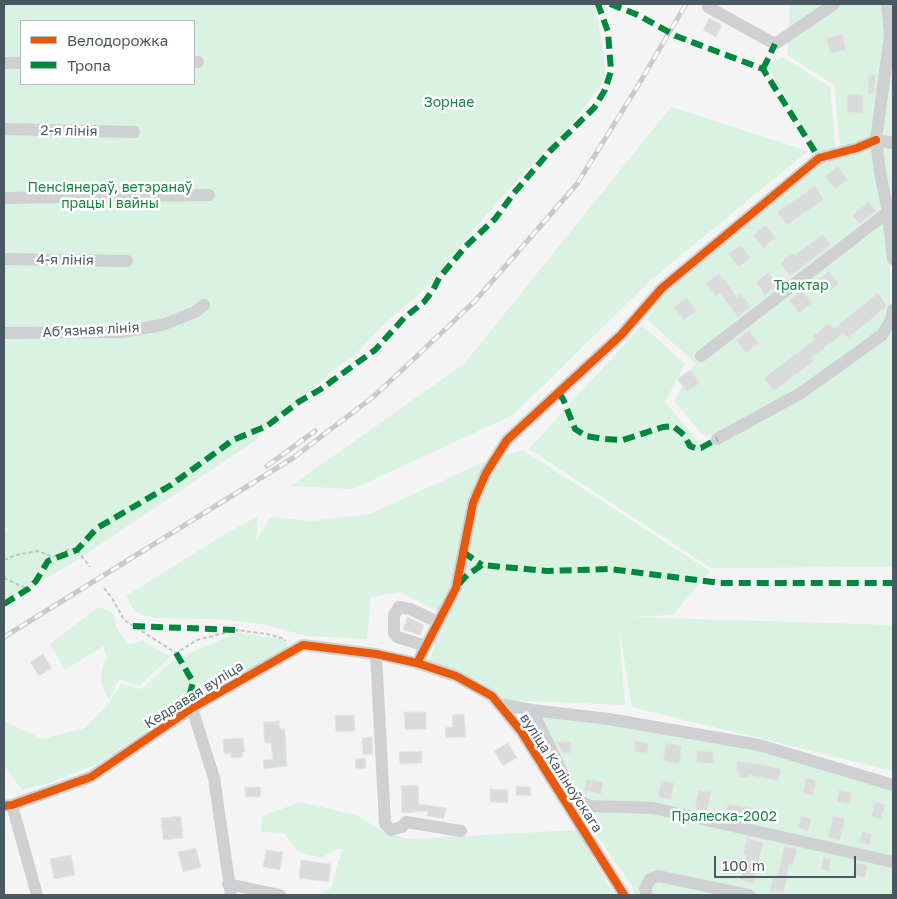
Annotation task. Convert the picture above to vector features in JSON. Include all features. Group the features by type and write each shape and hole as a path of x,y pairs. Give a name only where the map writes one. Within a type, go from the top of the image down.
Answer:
{"street":[{"path":"708,7 775,44 834,4"},
{"path":"887,4 890,35 876,140 888,212 893,259"},
{"path":"4,63 20,63"},
{"name":"2-я лінія","path":"4,129 134,132"},
{"path":"417,663 456,588 473,503 486,473 507,440 621,334 662,288 819,158 857,148 876,140 893,143"},
{"path":"4,198 209,195"},
{"path":"701,356 888,212"},
{"name":"4-я лінія","path":"4,259 127,261"},
{"name":"Абʼязная лінія","path":"4,333 130,330 162,326 195,312 204,305"},
{"path":"718,439 801,392 882,335 891,320 893,310"},
{"path":"426,646 394,634 394,615 399,608 410,609 438,622"},
{"name":"Кедравая вуліца","path":"8,805 91,777 192,708 304,645 376,654"},
{"path":"376,654 385,824 391,830 402,827 406,822 461,831"},
{"name":"вуліца Каліноўскага","path":"376,654 417,663 456,676 492,696 520,731 624,895"},
{"path":"500,704 532,710 609,719 759,745 893,785"},
{"path":"192,708 214,778 230,890 280,895"},
{"path":"532,710 575,798 590,806 653,808 893,862"},
{"path":"8,805 37,895"},
{"path":"647,895 646,889 650,879 658,876 749,895"}],"path":[{"path":"4,560 38,550 53,557 70,548 77,550 90,567"},
{"path":"4,578 28,589"},
{"path":"104,588 124,620 176,653 197,640 236,630 282,638 295,650"}],"green space":[{"path":"4,4 593,4 598,19 604,57 605,73 600,87 568,128 496,203 420,293 383,325 356,354 339,366 304,397 282,412 256,440 71,564 4,602 4,533 7,531 4,520"},
{"name":"Трактар","path":"790,4 893,4 893,211 890,305 879,333 799,389 717,435 702,434 674,401 695,363 647,319 665,291 821,161 841,153 834,85 787,55"},
{"path":"783,57 830,87 836,154 819,158 767,65"},
{"path":"671,107 808,151 652,279 513,415 353,489 291,486 464,364"},
{"path":"893,319 893,567 711,568 529,449 642,325 685,364 665,402 698,441 718,443 803,396"},
{"path":"523,450 710,571 673,615 630,617 893,625 893,771 632,707 619,627 625,705 506,700 480,681 428,661 448,616 400,592 371,597 367,639 307,636 263,624 217,619 154,618 135,612 126,596 222,536 258,516 256,541 270,517 312,521 370,514 484,462"},
{"path":"99,607 113,613 116,627 128,644 144,641 170,657 139,686 119,679 109,700 101,681 102,669 107,657 103,646 65,670 50,644"},
{"path":"236,633 284,639 289,648 190,702 97,764 52,782 22,790 4,765 4,721 42,739 85,728 109,703 121,684 142,689 172,661"},
{"name":"Пралеска-2002","path":"532,710 759,745 893,786 893,895 634,895 632,886 590,825"},
{"path":"301,802 358,816 385,833 411,839 577,830 614,895 317,895 331,888 342,849 336,849 321,858 298,852 284,833 261,832 262,816"}],"building":[{"path":"709,18 722,25 716,37 703,30"},
{"path":"842,34 846,50 830,53 826,38"},
{"path":"868,75 876,75 874,93 868,93"},
{"path":"847,94 863,95 863,113 847,112"},
{"path":"838,166 848,180 835,189 825,176"},
{"path":"815,186 824,199 787,225 777,212"},
{"path":"869,202 876,211 859,224 852,215"},
{"path":"766,225 776,238 763,248 753,235"},
{"path":"823,234 831,245 790,276 780,263 793,253 795,255"},
{"path":"741,245 751,258 738,267 728,254"},
{"path":"829,271 839,284 826,294 816,281"},
{"path":"769,272 778,285 765,295 756,282"},
{"path":"719,273 737,297 741,294 751,307 738,317 720,293 716,296 706,283"},
{"path":"802,290 812,303 799,313 789,300"},
{"path":"878,293 886,305 885,308 848,338 844,333 811,358 814,361 774,391 764,378 815,339 813,336 829,323 833,329"},
{"path":"687,298 697,311 684,320 674,307"},
{"path":"749,330 759,343 746,353 736,340"},
{"path":"690,370 700,383 687,392 677,379"},
{"path":"407,617 424,625 421,635 403,630"},
{"path":"43,654 52,668 39,676 30,662"},
{"path":"404,712 426,712 426,729 405,730"},
{"path":"464,714 466,737 446,738 445,728 453,727 452,715"},
{"path":"335,715 354,715 355,731 336,732"},
{"path":"279,721 280,729 285,729 287,766 264,769 263,760 273,759 271,743 265,743 263,722"},
{"path":"372,737 373,754 363,755 362,738"},
{"path":"243,738 245,752 243,752 243,757 231,758 231,754 224,754 223,739"},
{"path":"556,741 571,742 571,753 562,753"},
{"path":"635,741 649,743 647,753 634,752"},
{"path":"508,743 517,758 503,766 494,751"},
{"path":"666,743 682,746 679,764 663,761"},
{"path":"422,751 422,763 400,764 399,752"},
{"path":"697,751 714,752 713,764 696,762"},
{"path":"365,758 366,768 356,769 355,759"},
{"path":"737,761 781,769 778,781 749,775 748,778 738,777 739,772 736,772"},
{"path":"806,778 816,780 813,796 803,794"},
{"path":"587,779 603,782 601,794 584,791"},
{"path":"661,780 674,783 671,800 658,797"},
{"path":"418,785 419,804 446,808 444,819 427,816 428,811 402,813 401,786"},
{"path":"516,786 531,787 531,796 516,795"},
{"path":"245,787 261,787 260,797 245,797"},
{"path":"490,789 508,790 508,803 490,802"},
{"path":"698,790 711,792 707,812 695,809"},
{"path":"839,790 852,792 850,804 837,802"},
{"path":"875,802 885,805 881,819 871,817"},
{"path":"728,804 758,809 755,823 725,815"},
{"path":"181,816 183,838 163,840 161,818"},
{"path":"801,816 811,818 808,831 798,828"},
{"path":"833,816 845,819 840,840 828,837"},
{"path":"862,831 872,834 869,845 859,843"},
{"path":"747,838 763,842 754,884 740,880 746,855 743,855"},
{"path":"784,846 797,849 793,865 789,864 784,893 770,891 773,875 778,875"},
{"path":"196,848 201,867 183,872 178,852"},
{"path":"266,850 283,852 280,870 263,867"},
{"path":"71,855 75,875 54,879 50,859"},
{"path":"823,857 831,859 829,871 821,869"},
{"path":"301,860 331,864 329,882 299,878"},
{"path":"856,862 868,865 865,878 852,875"}],"railway":[{"path":"4,637 293,458 373,397 475,301 577,184 686,4"},
{"path":"267,466 315,431"}],"marked path":[{"path":"4,604 28,589 36,581 48,561 77,550 97,528 171,485 233,440 267,426 300,401 321,389 375,350 404,318 424,302 439,278 466,246 495,219 514,193 550,151 594,108 605,90 611,71 608,32 598,4"},
{"path":"610,4 638,15 676,36 763,69 819,158"},
{"path":"763,69 775,44"},
{"path":"559,393 575,429 586,436 623,440 663,427 673,426 684,435 690,446 695,448 701,448 717,439"},
{"path":"463,552 482,565"},
{"path":"459,584 467,575 482,565 547,571 610,569 720,583 893,583"},
{"path":"133,626 236,630"},
{"path":"176,653 193,682 188,701 192,708"}],"cycle path":[{"path":"417,663 456,588 473,503 486,473 507,440 621,335 662,288 819,158 857,148 876,140"},
{"path":"4,806 12,805 91,777 192,708 303,645 376,654 417,663 456,676 492,696 521,731 624,895"}],"park label":[{"name":"Зорнае","path":"449,103"},
{"name":"Пенсіянераў, ветэранаў працы і вайны","path":"110,196"}]}
